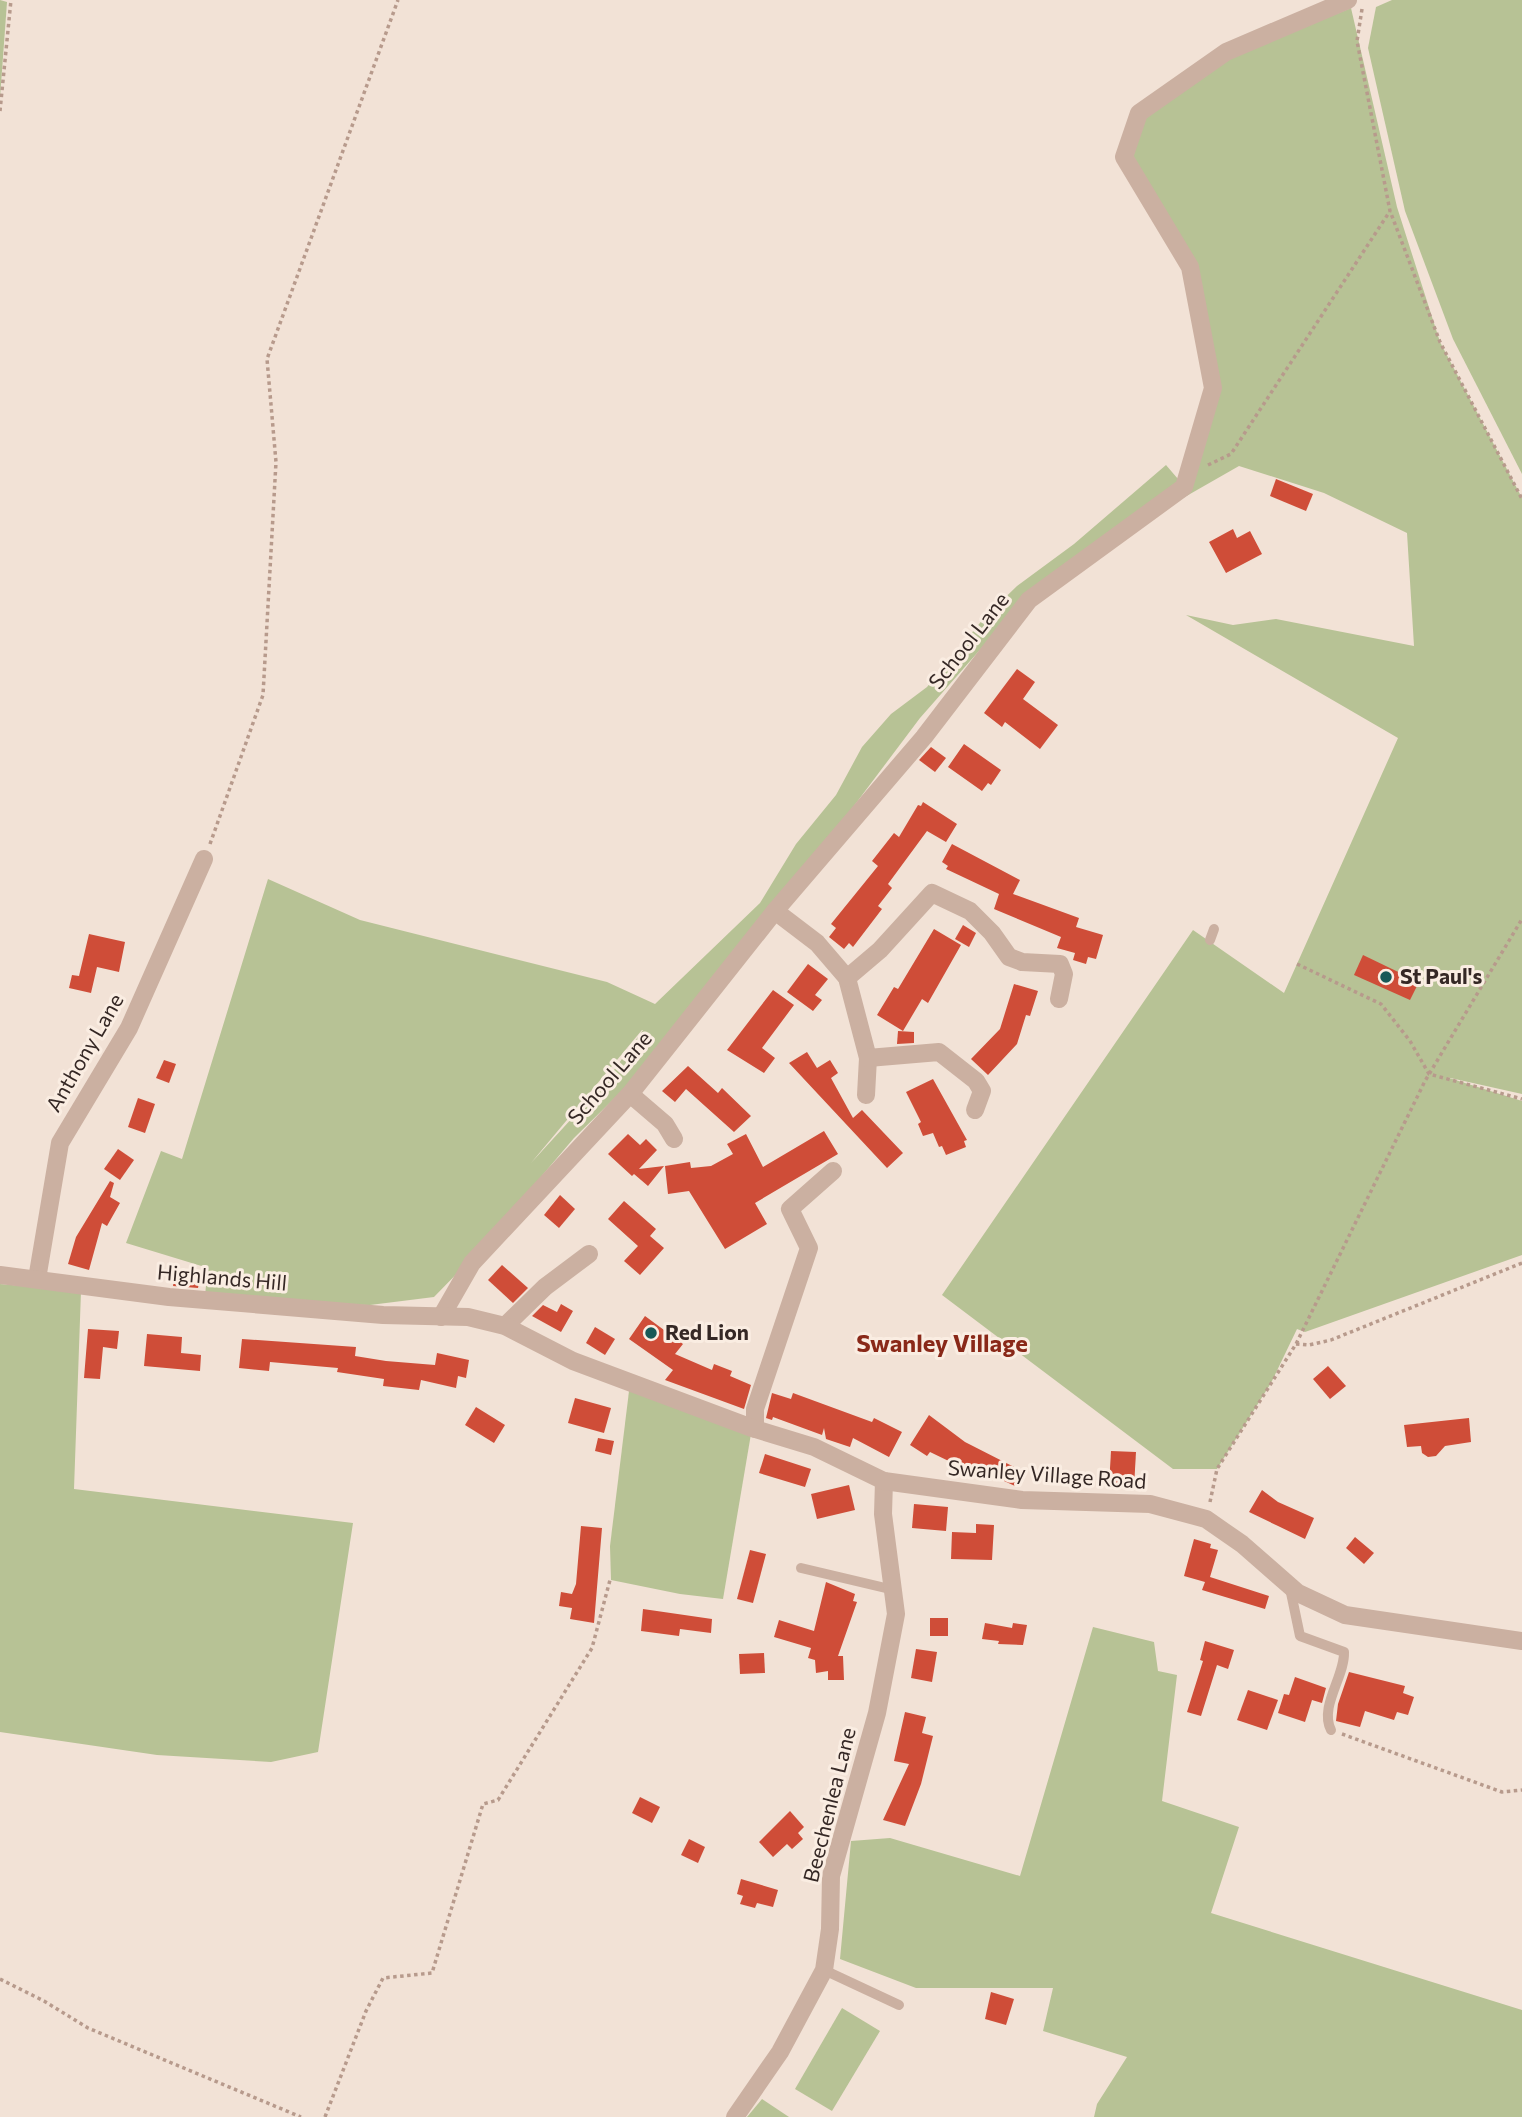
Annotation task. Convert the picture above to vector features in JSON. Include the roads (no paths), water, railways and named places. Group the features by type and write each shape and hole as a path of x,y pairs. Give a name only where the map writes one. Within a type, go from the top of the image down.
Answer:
{"street":[{"name":"School Lane","path":"441,1317 472,1263 630,1094 775,911 924,737 1029,600 1184,487 1213,388 1191,267 1124,157 1139,113 1226,52 1348,0"},
{"name":"Anthony Lane","path":"37,1279 60,1143 129,1028 204,859"},
{"path":"847,978 880,950 932,893 970,911 992,933 1009,957 1022,962 1060,964 1064,974 1059,999"},
{"path":"775,911 817,943 847,978 868,1058 866,1095"},
{"path":"868,1058 939,1052 976,1081 982,1091 975,1110"},
{"path":"630,1094 665,1124 674,1139"},
{"path":"755,1429 755,1409 809,1248 790,1209 833,1171"},
{"path":"505,1326 545,1287 589,1254"},
{"name":"Highlands Hill","path":"0,1275 169,1297 383,1315 441,1317"},
{"name":"Swanley Village Road","path":"441,1317 468,1318 505,1326 573,1361 755,1429 814,1447 884,1481 1022,1500 1150,1504 1206,1519 1242,1544 1290,1588 1346,1615 1522,1641"},
{"name":"Beechenlea Lane","path":"735,2117 780,2052 824,1970 831,1876 877,1713 896,1614 883,1514 884,1481"}],"lane":[{"path":"801,1569 894,1590"},
{"path":"1290,1588 1300,1636 1344,1652 1327,1723 1331,1730"},
{"path":"824,1970 900,2005"}],"place":[{"name":"St Paul's","path":"1386,977"},
{"name":"Red Lion","path":"651,1333"}],"district":[{"name":"Swanley Village","path":"942,1344"}]}
